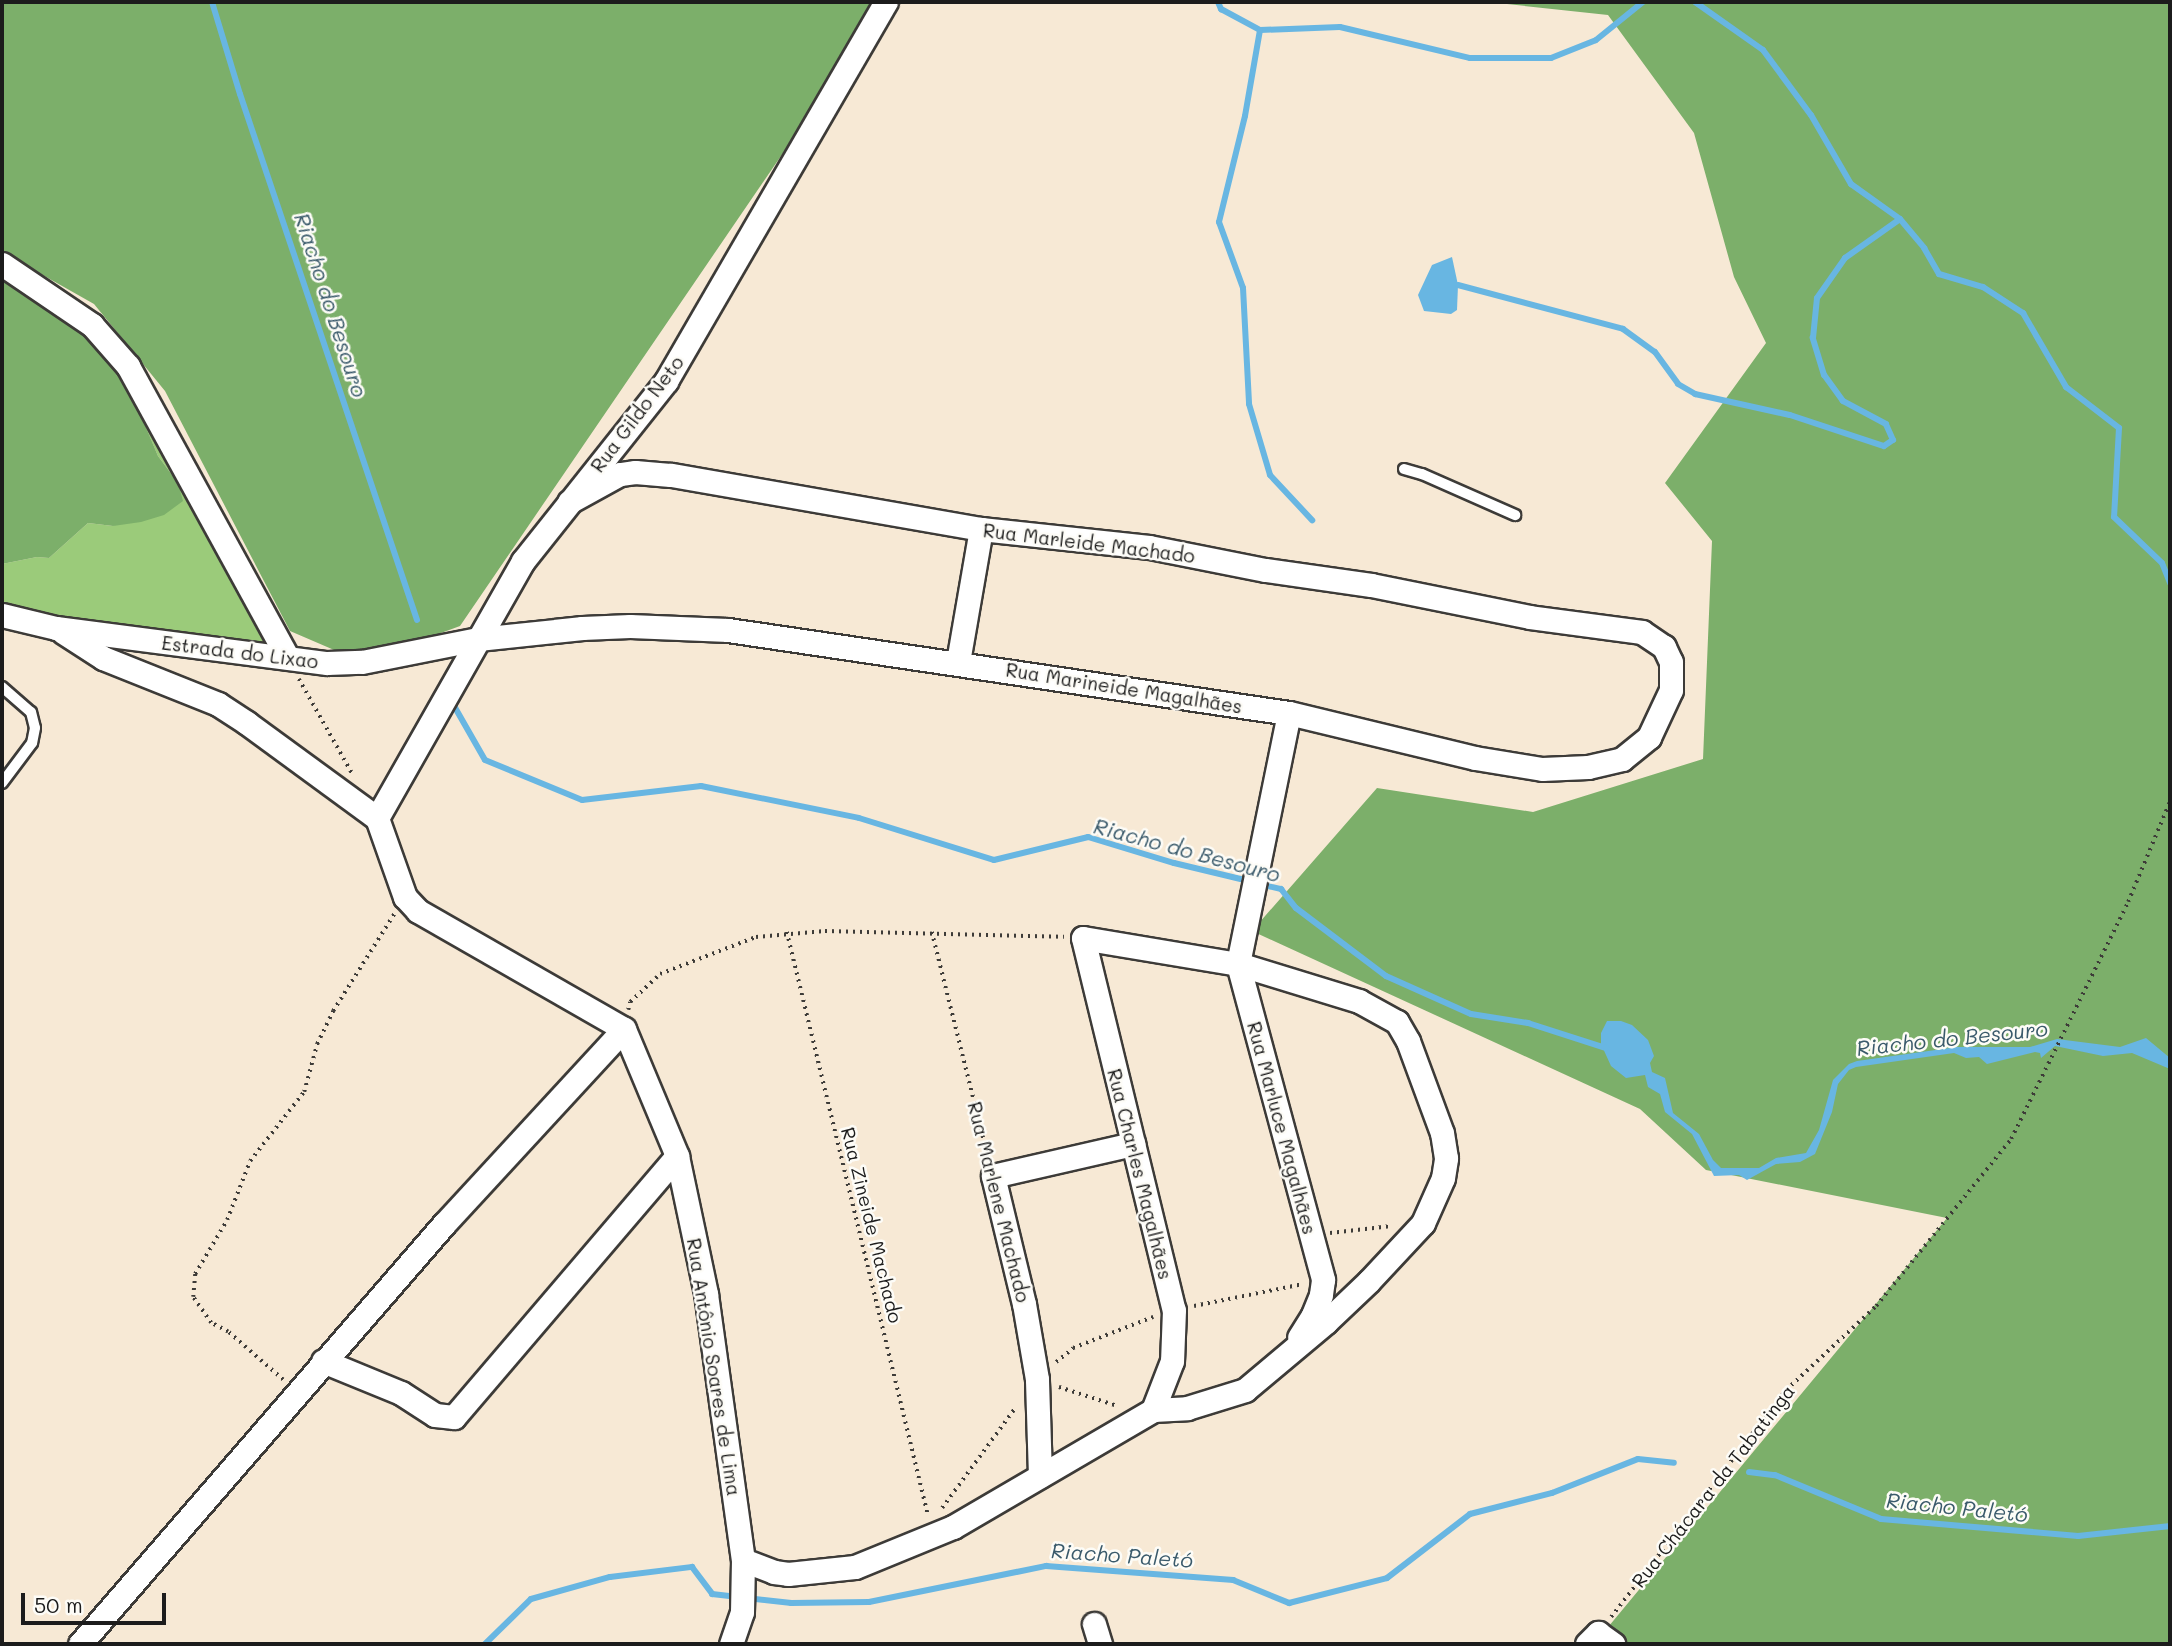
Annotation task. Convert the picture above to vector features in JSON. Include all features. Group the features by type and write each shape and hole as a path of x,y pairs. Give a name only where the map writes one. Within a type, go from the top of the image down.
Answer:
{"street":[{"name":"Rua Gildo Neto","path":"377,818 523,561 666,381 886,2"},
{"path":"2,264 92,325 128,366 287,657"},
{"name":"Rua Marleide Machado","path":"569,502 600,483 635,472 784,493 981,529 1149,547 1265,570 1371,585 1530,617 1642,632 1655,639"},
{"path":"958,662 981,529"},
{"name":"Estrada do Lixao","path":"2,615 56,628 327,663 362,662 478,639"},
{"name":"Rua Marineide Magalhães","path":"478,639 582,628 681,626 958,662 1289,713 1475,758 1542,769 1588,767 1622,759 1648,737 1663,712 1671,690 1671,662 1664,647 1655,639"},
{"path":"56,628 103,658 218,704 377,818 405,897 418,911 624,1029 444,1224 80,1644"},
{"name":"Rua Marluce Magalhães","path":"1288,1354 1314,1315 1321,1295 1322,1280 1238,964 1289,713"},
{"path":"743,1560 774,1572 788,1574 855,1567 953,1527 1153,1410 1187,1408 1245,1390 1369,1281 1423,1223 1444,1178 1446,1158 1442,1133 1408,1041 1397,1021 1359,1001 1238,964 1083,938"},
{"name":"Rua Charles Magalhães","path":"1083,938 1174,1310 1172,1361 1153,1410"},
{"name":"Rua Antônio Soares de Lima","path":"624,1029 677,1156 706,1294 743,1560 743,1601 731,1644"},
{"path":"993,1177 1133,1144"},
{"path":"323,1361 401,1393 435,1415 454,1418 677,1156"},
{"name":"Rua Marlene Machado","path":"993,1177 1024,1304 1037,1379 1040,1476"}],"lane":[{"path":"1404,469 1422,474 1515,515"},
{"path":"2,687 32,712 35,728 32,743 2,783"}],"path":[{"path":"287,657 358,783"},
{"name":"Rua Chácara da Tabatinga","path":"1600,1640 1786,1390 1876,1306 2011,1139 2128,902 2170,800"},
{"path":"297,1392 228,1332 211,1323 193,1297 195,1274 226,1220 250,1161 304,1092 317,1044 333,1011 405,897"},
{"path":"624,1029 630,1002 660,974 756,937 787,932 932,932 1083,938"},
{"name":"Rua Zineide Machado","path":"787,932 930,1524"},
{"name":"Rua Marlene Machado","path":"932,932 993,1177"},
{"path":"1311,1235 1423,1223"},
{"path":"938,1513 1037,1379 1073,1348 1174,1310 1322,1280"},
{"path":"1037,1379 1111,1405 1153,1410"}],"green space":[{"path":"2,2 886,2 460,626 362,662 290,631 165,391 94,304 2,252"},
{"path":"1488,2 2170,2 2170,1644 1622,1644 1604,1632 1947,1218 1706,1170 1640,1109 1252,931 1377,788 1533,812 1703,759 1712,541 1665,483 1766,343 1734,277 1694,133 1608,15"},
{"path":"2,277 92,331 129,387 158,456 178,483 183,501 164,515 141,522 113,526 88,523 49,558 37,557 2,564"},
{"path":"129,388 268,638 263,647 121,631 2,607 2,564 37,557 49,558 88,523 113,526 178,483 158,456"}],"water":[{"path":"1452,257 1458,285 1457,310 1451,314 1424,311 1418,295 1432,265"},
{"path":"1607,1021 1621,1021 1632,1025 1648,1040 1654,1056 1650,1063 1652,1072 1665,1078 1673,1113 1699,1134 1713,1160 1721,1168 1759,1168 1776,1158 1806,1153 1819,1130 1833,1080 1849,1064 1857,1061 1957,1047 2030,1047 2057,1039 2120,1047 2146,1038 2170,1058 2170,1069 2132,1053 2103,1056 2055,1046 2041,1058 2040,1053 2035,1052 1987,1064 1979,1057 1966,1058 1954,1053 1856,1067 1849,1070 1838,1084 1832,1112 1815,1154 1800,1162 1776,1164 1747,1180 1739,1175 1714,1176 1692,1134 1665,1112 1660,1094 1648,1087 1645,1075 1626,1078 1611,1066 1601,1044 1601,1033"}],"waterway":[{"name":"Riacho do Besouro","path":"212,2 240,94 417,620"},
{"path":"1218,2 1221,9 1260,30 1340,27 1470,58 1551,58 1596,40 1643,2"},
{"path":"1695,2 1763,50 1811,115 1851,184 1900,219 1924,248 1939,274 1983,287 2023,313 2066,387 2119,428 2114,517 2162,563 2170,583"},
{"path":"1260,30 1245,116 1219,222 1243,288 1249,404 1270,475 1312,520"},
{"path":"1458,285 1623,329 1655,352 1678,384 1695,394 1790,415 1884,446 1893,440 1886,424 1843,401 1824,375 1813,338 1817,298 1845,258 1900,219"},
{"name":"Riacho do Besouro","path":"453,704 485,760 582,800 701,786 859,818 994,860 1088,837 1174,863 1249,881"},
{"name":"Riacho do Besouro","path":"1259,884 1281,889 1296,908 1386,976 1471,1014 1528,1023 1606,1048"},
{"name":"Riacho Paletó","path":"485,1644 531,1599 610,1577 692,1567 712,1594 791,1603 869,1602 1046,1566 1233,1580 1289,1603 1387,1578 1470,1514 1552,1493 1638,1459 1674,1463"},
{"name":"Riacho Paletó","path":"1749,1472 1775,1475 1881,1519 2078,1536 2170,1526"}]}
